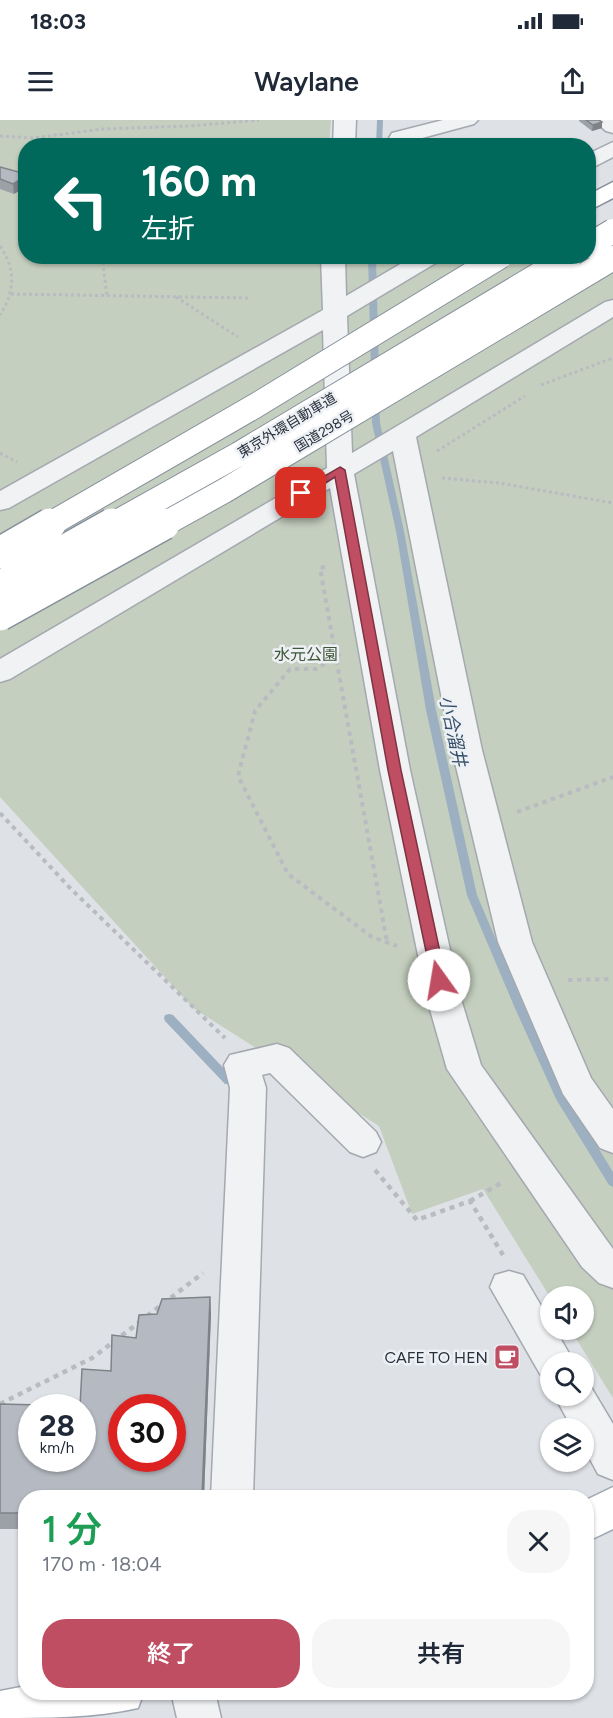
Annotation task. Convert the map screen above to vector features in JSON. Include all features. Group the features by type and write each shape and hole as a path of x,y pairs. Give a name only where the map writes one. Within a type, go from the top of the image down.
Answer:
{"main road":[{"path":"596,199 613,189"},
{"path":"596,222 613,212"},
{"path":"596,240 613,231"},
{"name":"国道298号","path":"0,615 224,491 613,256"},
{"path":"0,553 255,406 488,264"},
{"name":"東京外環自動車道","path":"0,573 246,433 526,264"},
{"name":"東京外環自動車道","path":"0,587 239,454 557,264"},
{"path":"594,1518 613,1506"},
{"path":"0,1713 76,1700"}],"street":[{"path":"344,138 345,120"},
{"path":"400,135 467,120"},
{"path":"604,120 613,127"},
{"path":"596,158 613,148"},
{"path":"596,248 613,256"},
{"path":"335,264 346,307 340,470 395,770 434,960 465,1069 595,1256 613,1272"},
{"path":"0,502 418,264"},
{"path":"0,672 400,436 613,307"},
{"path":"400,436 410,472 467,750 515,942 576,1084 613,1138"},
{"path":"232,1490 248,1088 242,1065 277,1058 363,1142"},
{"path":"509,1287 548,1352"},
{"path":"580,1406 613,1461"},
{"path":"195,1700 199,1718"}],"path":[{"path":"0,136 33,138 103,129 189,126 258,120"},
{"path":"0,246 7,254 13,273 11,294 0,315"},
{"path":"103,264 107,296"},
{"path":"11,294 251,298"},
{"path":"175,297 240,339"},
{"path":"410,472 542,385 613,358"},
{"path":"410,472 499,483 613,503"},
{"path":"356,561 320,568 387,943"},
{"path":"371,634 316,669 290,669 255,711 238,776 288,874 372,937 434,960"},
{"path":"485,823 613,777"},
{"path":"0,813 71,889 251,1063"},
{"path":"532,980 613,979"},
{"path":"363,1142 376,1171 417,1220 470,1201 521,1283 509,1287"},
{"path":"0,1404 92,1358 213,1265 243,1260"}],"green space":[{"name":"水元公園","path":"0,120 331,120 330,138 18,138 18,264 595,264 613,273 613,1398 594,1368 594,1352 584,1352 577,1340 594,1340 594,1286 543,1286 483,1189 412,1214 379,1126 193,1008 0,797"}],"building":[{"path":"586,120 599,120 602,122 593,125"},
{"path":"0,167 18,172 18,181 13,184 0,179"},
{"path":"210,1297 202,1490 18,1490 18,1513 0,1513 0,1404 18,1404 18,1472 96,1472 96,1394 81,1394 82,1369 111,1371 112,1335 136,1338 139,1315 157,1314 162,1299"}],"waterway":[{"name":"小合溜井","path":"379,138 380,120"},
{"name":"小合溜井","path":"372,264 375,373"},
{"name":"小合溜井","path":"375,400 376,423 400,531 431,710 472,895 519,1006 562,1099 613,1182"},
{"path":"169,1018 229,1081"}],"place":[{"name":"CAFE TO HEN","path":"507,1357"}],"route":[{"path":"301,493 340,470 395,770 439,980"}]}
